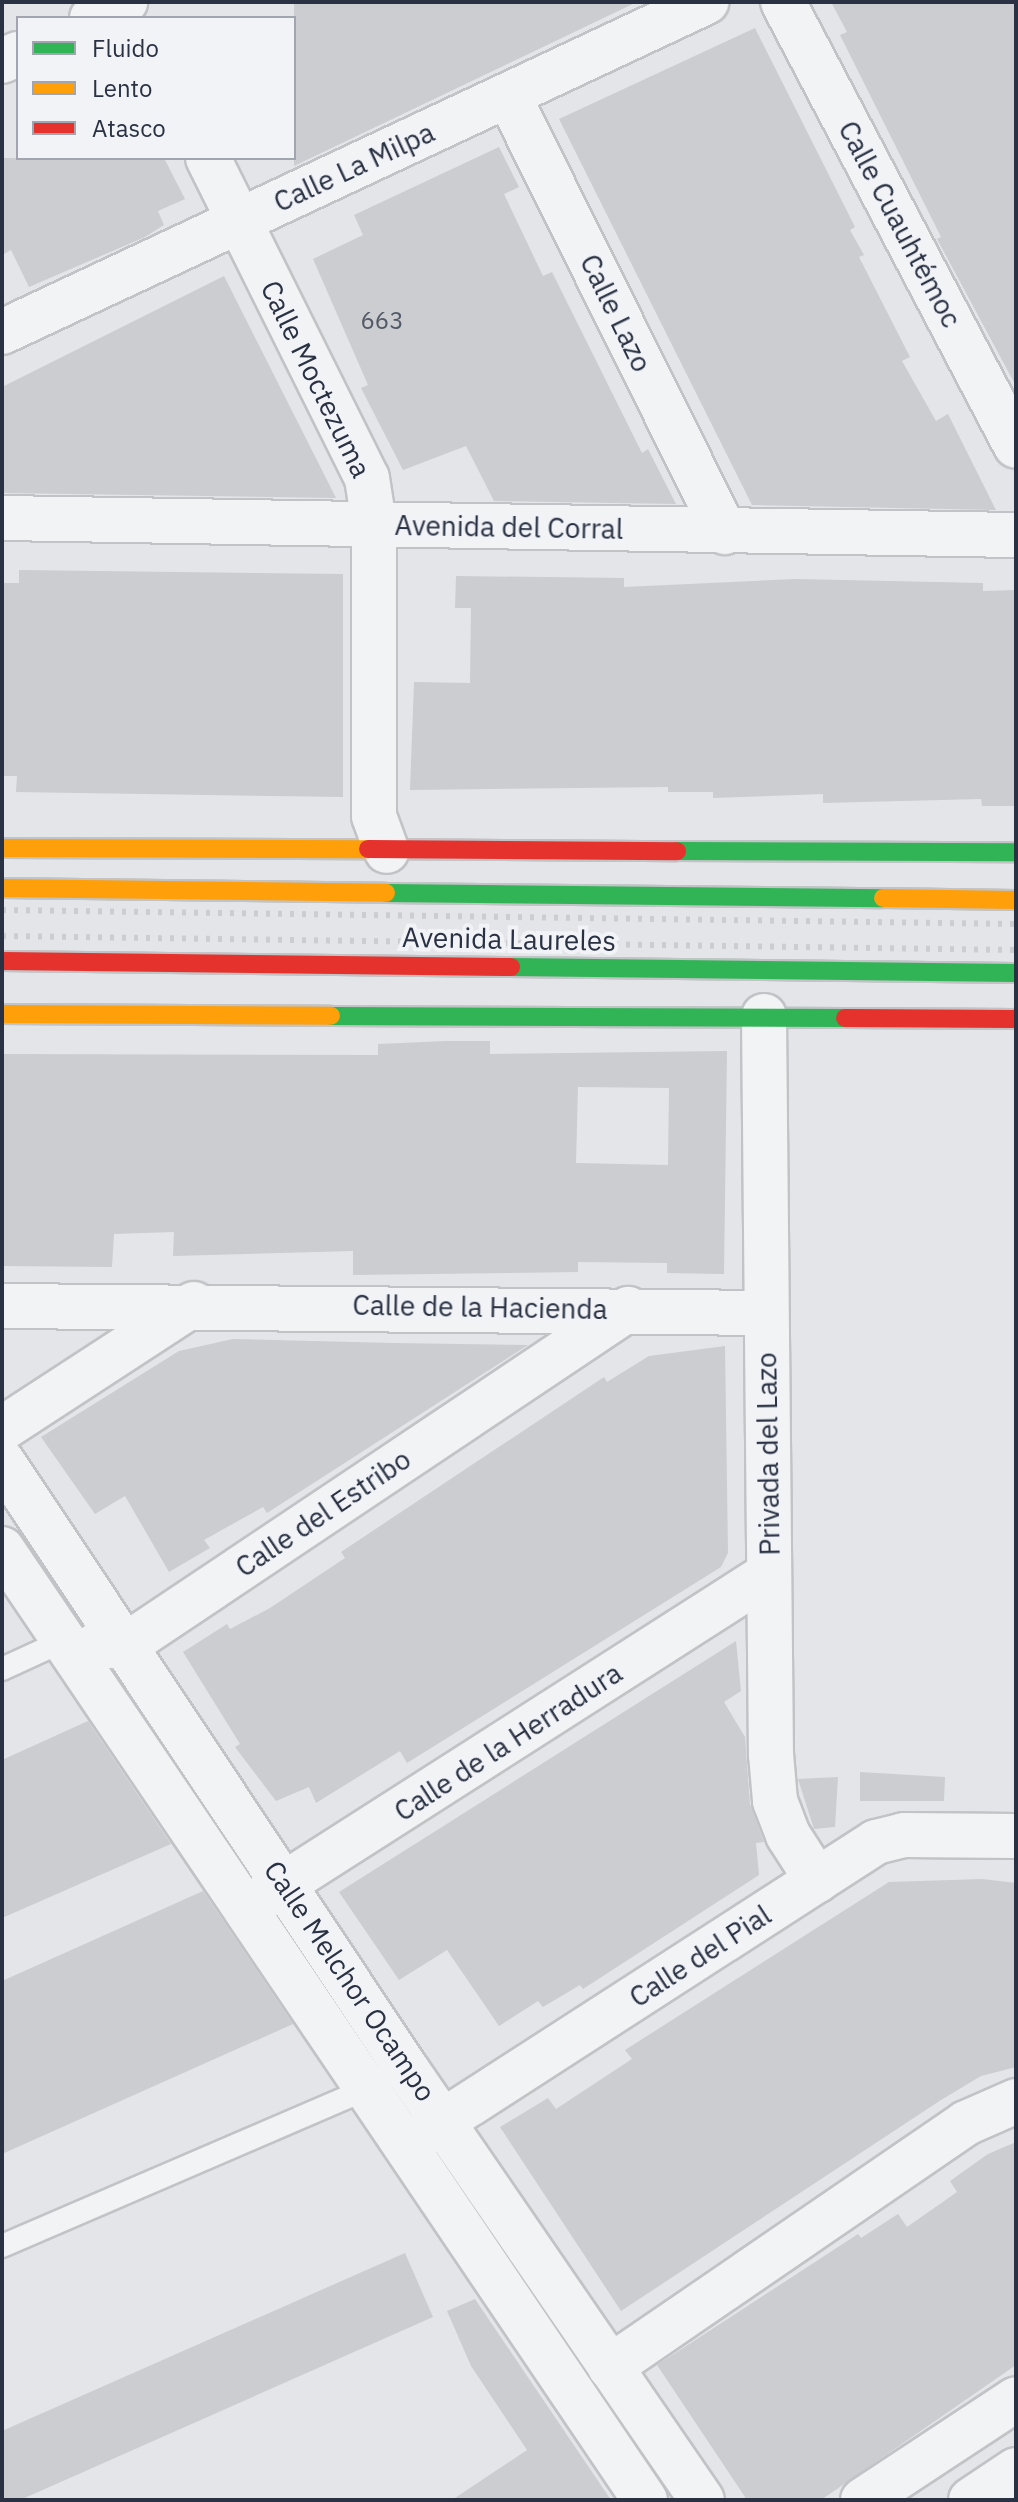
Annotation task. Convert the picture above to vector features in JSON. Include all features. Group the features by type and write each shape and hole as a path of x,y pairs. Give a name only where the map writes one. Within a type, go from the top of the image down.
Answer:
{"main road":[{"path":"2,848 1016,852"},
{"name":"Avenida Laureles","path":"2,888 1016,900"},
{"name":"Avenida Laureles","path":"2,961 1016,973"},
{"path":"2,1014 1016,1019"}],"street":[{"path":"96,16 125,2"},
{"name":"Calle La Milpa","path":"2,332 706,2"},
{"name":"Calle Cuauhtémoc","path":"783,2 1016,446"},
{"name":"Calle Lazo","path":"508,95 725,532"},
{"name":"Calle Moctezuma","path":"209,160 367,478 374,524 374,816 387,851"},
{"name":"Avenida del Corral","path":"2,518 1016,535"},
{"name":"Privada del Lazo","path":"764,1016 769,1574 775,1801 788,1835 817,1880"},
{"path":"2,1429 194,1304"},
{"name":"Calle de la Hacienda","path":"2,1306 194,1304 766,1313"},
{"name":"Calle del Estribo","path":"123,1647 628,1309"},
{"name":"Calle Melchor Ocampo","path":"2,1461 407,2070 702,2500"},
{"name":"Calle Melchor Ocampo","path":"2,1549 61,1642 645,2500"},
{"name":"Calle de la Herradura","path":"245,1909 769,1574"},
{"path":"61,1642 123,1647"},
{"name":"Calle del Pial","path":"405,2146 876,1842 904,1835 1016,1836"},
{"path":"610,2367 966,2123 1016,2101"},
{"path":"863,2500 1016,2399"},
{"path":"971,2500 1016,2470"}],"lane":[{"path":"2,1669 61,1642"},
{"path":"2,2246 366,2091 407,2070"}],"building":[{"path":"294,2 637,2 294,166"},
{"path":"831,2 1016,2 1016,386 937,239 941,237 840,35 847,32"},
{"path":"755,28 855,227 850,230 864,255 859,257 910,357 902,361 936,421 948,414 996,510 752,505 559,119"},
{"path":"499,147 519,187 504,194 543,276 552,272 642,453 648,449 676,504 494,501 466,446 403,470 361,388 368,385 313,259 363,235 354,215"},
{"path":"2,158 165,160 185,199 158,211 164,225 145,237 29,287 11,250 2,255"},
{"path":"224,276 336,498 2,493 2,387"},
{"path":"19,570 343,574 343,797 16,792 17,776 2,776 2,583 19,583"},
{"path":"456,576 624,578 624,587 796,579 983,583 983,591 1016,590 1016,806 982,806 981,799 823,803 823,794 713,798 713,792 668,792 668,787 410,790 414,682 470,683 471,608 455,608"},
{"path":"490,1041 490,1054 727,1051 724,1274 667,1273 667,1263 578,1262 578,1272 353,1275 353,1251 173,1256 174,1232 114,1234 112,1267 2,1266 2,1054 378,1055 378,1044","holes":["578,1087 669,1088 668,1165 576,1163"]},
{"path":"233,1339 528,1345 267,1513 263,1507 204,1540 210,1548 169,1572 125,1496 95,1514 41,1437 179,1351"},
{"path":"725,1346 728,1553 721,1567 407,1763 400,1751 316,1803 309,1787 276,1801 235,1747 240,1744 183,1652 227,1624 230,1629 270,1608 345,1558 341,1552 604,1377 607,1382 649,1356"},
{"path":"736,1641 741,1691 724,1702 745,1737 750,1804 764,1842 756,1843 759,1875 583,1989 580,1985 543,2007 538,2001 499,2026 447,1950 399,1980 339,1892"},
{"path":"88,1721 171,1844 2,1918 2,1760"},
{"path":"860,1772 945,1777 944,1801 860,1801"},
{"path":"838,1777 835,1827 814,1829 798,1779"},
{"path":"982,1879 1016,1883 1016,2067 981,2076 941,2100 621,2311 500,2127 548,2098 556,2109 632,2059 625,2050 889,1882"},
{"path":"203,1891 293,2024 2,2154 2,1981"},
{"path":"1016,2142 1016,2365 821,2500 747,2500 657,2365 858,2234 861,2238 898,2214 907,2227 957,2192 950,2181 988,2154"},
{"path":"405,2253 433,2317 20,2500 2,2500 2,2431"},
{"path":"475,2299 611,2500 452,2500 527,2450 471,2366 447,2311"}],"railway":[{"path":"2,910 1016,924"},
{"path":"2,936 1016,950"}],"traffic: fast":[{"path":"677,851 1016,852"},
{"path":"386,893 883,898"},
{"path":"511,967 1016,973"},
{"path":"331,1016 845,1018"}],"traffic: slow":[{"path":"2,848 368,849"},
{"path":"2,888 386,893"},
{"path":"883,898 1016,900"},
{"path":"2,1014 331,1016"}],"traffic: jam":[{"path":"368,849 677,851"},
{"path":"2,961 511,967"},
{"path":"845,1018 1016,1019"}]}
